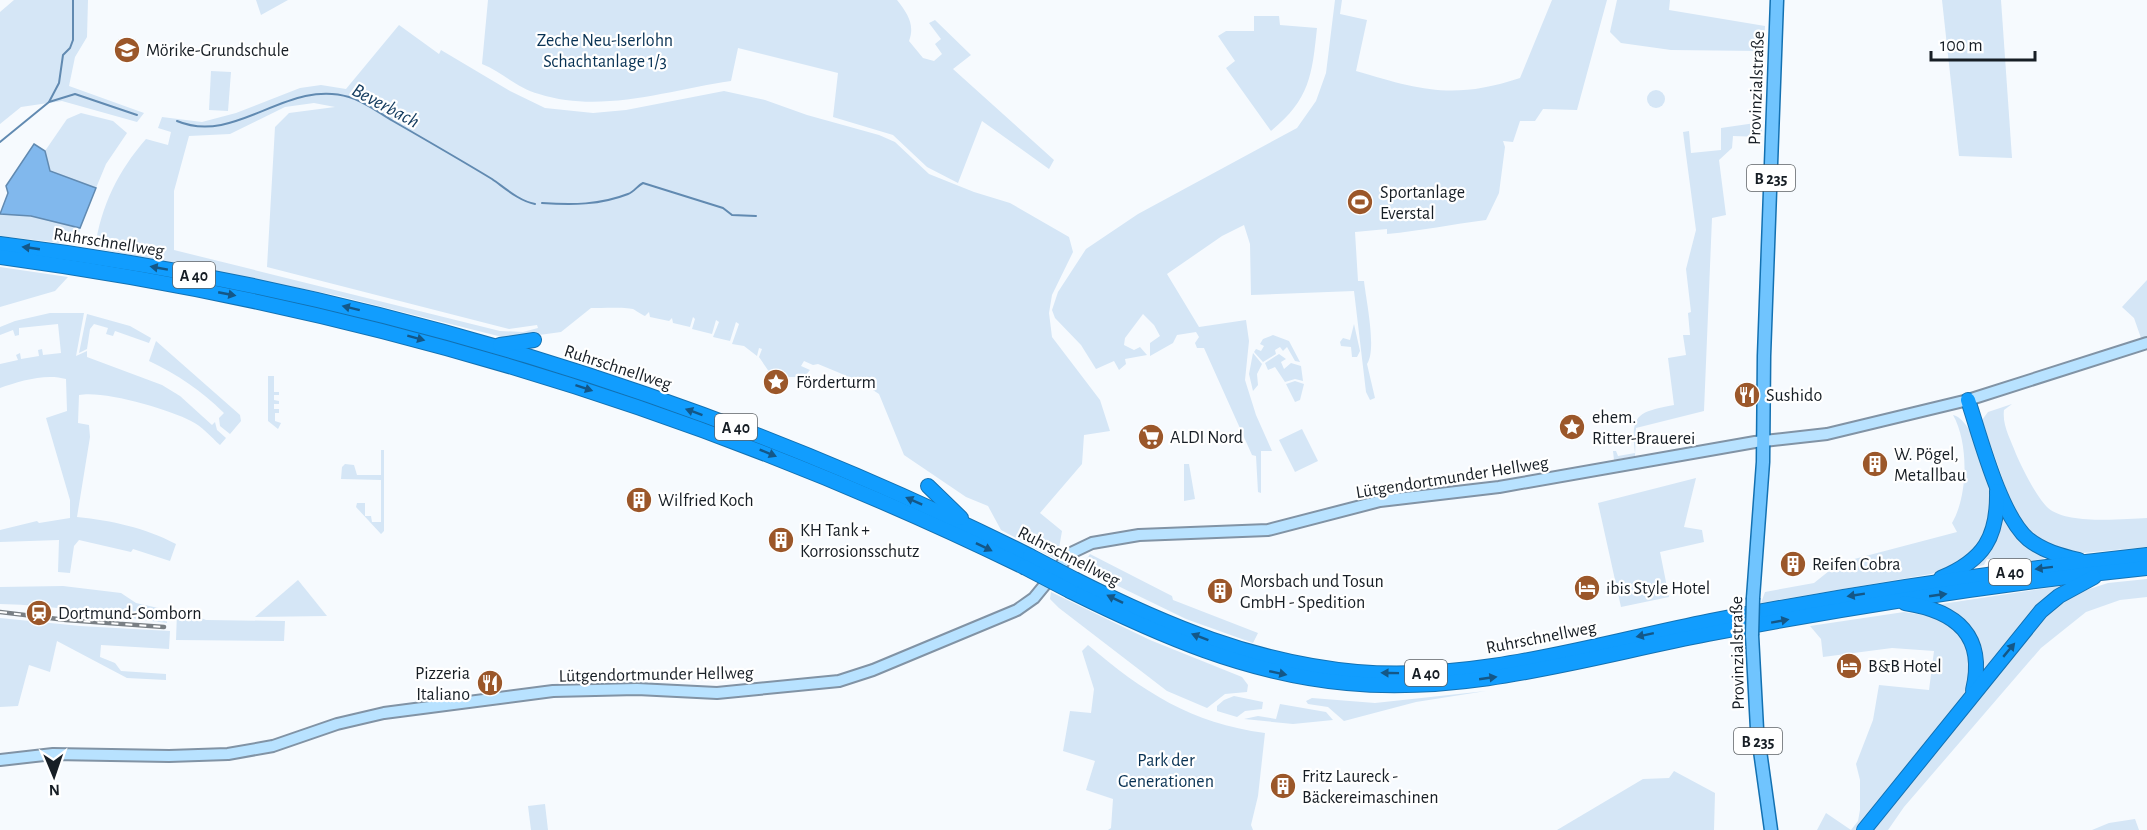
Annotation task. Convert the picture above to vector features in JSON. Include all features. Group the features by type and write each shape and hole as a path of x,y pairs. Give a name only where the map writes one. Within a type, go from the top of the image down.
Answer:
{"highway":[{"name":"Ruhrschnellweg","path":"0,244 61,259 289,294 478,342 595,377 727,424 875,484 986,534 1027,562"},
{"name":"Ruhrschnellweg","path":"0,257 61,259"},
{"name":"Ruhrschnellweg","path":"108,266 344,320 468,352 592,390 697,426 815,472 1027,562 1162,634 1233,661 1305,678 1397,686 1452,683 1516,674 1733,629 1880,603 2147,568"},
{"path":"478,342 508,345 534,340"},
{"path":"1968,400 2013,522 2035,544 2066,557 2102,560"},
{"path":"1919,585 1949,575 1974,559 1987,545 1996,522 1996,480"},
{"path":"928,486 957,515 986,534"},
{"name":"Ruhrschnellweg","path":"1073,585 1175,627 1260,656 1327,669 1401,674 1509,663 1755,613 1919,585 2147,555"},
{"path":"1864,830 1971,695 2050,604 2082,582 2119,571"},
{"path":"1880,603 1922,606 1960,625 1970,638 1976,653 1977,668 1971,695"}],"main road":[{"name":"Provinzialstraße","path":"1771,830 1759,748 1752,635 1777,0"},
{"name":"Lütgendortmunder Hellweg","path":"0,760 53,754 169,756 236,753 285,743 337,724 384,713 553,691 637,689 717,693 839,681 873,670 1017,610 1034,598 1072,552 1084,545 1139,535 1268,530 1380,501 1537,481 1759,442 1827,434 1968,400 2147,343"}],"green space":[{"path":"14,0 88,0 87,37 75,57 69,86 144,113 137,122 62,101 21,107 0,124 0,12"},
{"path":"256,0 288,0 261,15"},
{"name":"Zeche Neu-Iserlohn Schachtanlage 1/3","path":"488,0 897,0 911,25 909,41 923,58 934,61 942,54 935,44 941,39 929,23 935,20 971,55 953,69 1054,160 1049,169 982,121 958,183 927,167 893,135 833,117 838,73 738,48 731,81 611,101 563,100 539,94 482,64"},
{"path":"1335,0 1342,0 1340,14 1367,20 1356,71 1419,87 1456,90 1476,89 1520,78 1552,0 1607,0 1577,110 1543,109 1535,121 1520,121 1513,142 1503,141 1505,147 1499,193 1486,220 1387,234 1387,229 1355,232 1358,281 1364,281 1370,324 1371,348 1367,364 1375,398 1370,400 1366,392 1354,291 1251,295 1250,244 1244,225 1222,236 1167,274 1199,327 1246,320 1249,341 1245,380 1256,415 1272,451 1261,451 1261,493 1258,492 1256,456 1252,455 1204,348 1197,348 1195,343 1199,337 1196,332 1177,335 1173,343 1150,356 1150,343 1160,336 1154,325 1143,314 1125,338 1124,345 1134,350 1140,347 1147,355 1125,359 1126,364 1119,370 1114,361 1096,369 1081,345 1055,318 1052,310 1058,292 1086,249 1138,214 1297,128 1316,101 1326,73"},
{"path":"1617,0 1670,0 1669,10 1765,26 1764,45 1759,51 1671,50 1621,43 1610,32"},
{"path":"1942,0 2001,0 2012,158 1959,156"},
{"path":"1254,16 1279,16 1280,25 1317,28 1311,73 1307,85 1294,108 1271,131 1226,68 1235,61 1218,36 1226,31 1254,31"},
{"path":"399,25 439,54 441,50 510,91 545,108 593,113 626,110 724,91 765,100 807,115 879,135 895,142 929,174 1010,203 1069,237 1073,252 1052,295 1049,313 1052,337 1100,400 1110,431 1084,435 1082,464 1040,513 1062,531 1057,560 1001,530 988,506 966,497 904,455 879,394 859,381 818,364 813,365 804,361 801,366 810,370 804,377 788,377 785,382 774,379 759,357 762,349 759,348 757,356 744,346 732,344 739,324 736,322 730,341 713,337 719,322 716,320 712,334 692,329 695,319 693,317 690,327 673,323 672,318 669,321 650,317 649,312 645,316 629,308 591,308 561,332 510,339 339,296 95,248 106,203 119,176 136,151 146,139 168,145 171,132 158,128 162,117 202,122 236,113 300,88 321,85 346,89","holes":["314,103 335,107 289,113 275,127 267,267 509,329 537,325 538,328 523,332 500,331 174,250 174,191 189,136 230,134 285,107"]},
{"path":"211,71 231,72 228,111 209,110"},
{"path":"1656,90 1662,93 1665,99 1662,105 1656,108 1650,105 1647,99 1650,93"},
{"path":"81,113 113,121 127,133 106,164 96,188 50,171 45,151 67,119"},
{"path":"1762,122 1762,137 1733,136 1732,148 1719,160 1726,215 1712,218 1704,411 1636,428 1635,456 1614,460 1613,451 1616,451 1618,456 1635,453 1634,430 1639,417 1652,410 1674,405 1668,358 1686,355 1683,335 1690,335 1688,313 1691,312 1686,269 1696,230 1683,132 1689,131 1691,153 1721,150 1721,128"},
{"path":"0,214 31,216 80,228 77,245 0,236"},
{"path":"0,267 68,277 55,291 0,307"},
{"path":"2147,280 2147,336 2141,338 2134,318 2122,307"},
{"path":"50,313 84,313 76,356 87,351 87,357 162,385 180,396 212,425 215,422 217,430 226,438 220,445 195,423 152,406 104,395 79,395 78,423 89,425 90,437 77,517 128,526 164,538 176,544 170,561 133,549 131,552 79,540 74,546 70,573 58,572 59,540 0,542 0,530 37,521 39,523 70,518 70,500 46,418 67,411 66,379 41,377 0,388 0,364 18,360 16,355 20,353 21,359 39,356 38,350 42,349 43,355 61,353 58,324 19,328 19,335 15,336 13,330 0,335 0,327"},
{"path":"87,314 130,326 151,338 149,343 115,331 113,336 106,334 108,328 94,324 90,329 87,349 79,353"},
{"path":"1354,324 1360,351 1357,357 1352,357 1351,347 1341,346 1340,342 1343,338 1350,340"},
{"path":"1273,335 1289,341 1300,362 1295,361 1287,347 1283,351 1280,347 1275,350 1276,354 1263,362 1254,352 1256,349 1261,351 1264,346 1260,344 1263,339"},
{"path":"156,341 240,415 241,421 230,434 220,426 219,418 224,413 207,397 149,361"},
{"path":"1253,353 1262,364 1257,374 1258,385 1253,391 1249,374"},
{"path":"1279,354 1286,359 1281,362 1284,369 1291,363 1301,366 1303,381 1295,379 1285,382 1275,367 1268,370 1265,363"},
{"path":"268,376 274,376 274,392 279,392 279,395 274,395 274,400 279,401 279,404 274,404 274,409 279,409 279,413 275,413 275,421 281,423 278,429 268,421"},
{"path":"1295,381 1304,384 1300,400 1295,402 1286,384"},
{"path":"2012,404 2004,410 2007,433 2026,474 2047,507 2055,513 2080,519 2147,518 2147,547 2083,553 2045,545 2030,535 2017,520 1982,420 1988,412"},
{"path":"1953,415 1960,419 1974,438 1990,480 1993,506 1982,546 1948,569 1931,574 1761,603 1765,592 1814,583 1839,563 1957,532 1952,523 1964,484 1964,454 1962,440"},
{"path":"1302,429 1318,461 1295,472 1279,440"},
{"path":"381,450 384,450 384,531 381,534 356,507 357,503 365,503 365,516 371,516 372,522 381,522 381,480 341,479 342,467 345,464 354,465 357,475 381,475"},
{"path":"1184,464 1189,464 1195,499 1184,501"},
{"path":"1696,478 1684,527 1702,530 1704,542 1660,552 1669,597 1621,607 1598,503"},
{"path":"2001,513 2047,555 2043,559 1987,567 1993,559 1987,559 1984,565 1960,571"},
{"path":"1090,554 1172,596 1173,600 1258,633 1253,643 1186,619 1081,568"},
{"path":"2147,579 2147,597 2120,600 2086,612 2041,648 1904,807 1888,830 1851,830 1858,821 1860,810 1860,780 1856,764 1873,720 1879,685 1929,690 1934,651 1892,648 1823,657 1821,639 1810,626 1904,612 1935,617 1956,628 1972,654 1967,689 2060,604 2080,592 2108,583"},
{"path":"298,580 327,616 255,617"},
{"path":"2074,584 1981,679 1980,651 1935,605"},
{"path":"63,586 121,593 136,603 167,610 167,623 63,609 0,604 0,587"},
{"path":"1051,592 1150,640 1242,677 1248,685 1247,692 1225,694 1207,708 1167,691 1059,608 1050,599"},
{"path":"182,610 206,620 285,621 284,641 176,640 177,612"},
{"path":"0,618 80,626 170,631 169,649 101,645 100,657 115,663 121,671 166,674 166,680 127,678 57,641 50,672 29,665 18,706 0,707"},
{"name":"Park der Generationen","path":"1088,645 1128,677 1169,703 1214,722 1265,733 1258,796 1251,825 1253,830 1108,830 1111,828 1113,799 1086,790 1095,761 1063,751 1070,711 1091,713 1094,689 1082,651"},
{"path":"1486,691 1416,702 1344,721 1328,707 1308,704 1306,701 1312,698 1375,703"},
{"path":"1234,696 1263,702 1262,709 1245,711 1237,717 1217,711 1217,706"},
{"path":"1280,704 1326,712 1333,720 1293,724 1244,719 1258,716 1276,719"},
{"path":"1674,771 1715,793 1714,830 1557,830 1643,779 1669,778"},
{"path":"545,804 548,830 531,830 528,806"},
{"path":"1826,813 1851,830 1817,830"},
{"path":"2135,819 2139,830 2092,830 2109,823"}],"water":[{"path":"34,144 45,151 50,171 96,188 80,228 31,216 0,214 8,193 6,186"}],"waterway":[{"path":"0,142 49,102 59,83 63,55 70,48 73,40 73,0"},
{"name":"Beverbach","path":"49,102 75,94 137,115"},
{"name":"Beverbach","path":"177,121 199,126 220,125 304,96 326,94 349,97 366,104 518,197 535,204"},
{"name":"Beverbach","path":"542,203 575,204 607,200 630,193 643,183 723,208 732,215 756,216"}],"railway":[{"path":"0,612 66,620 164,627"}],"place":[{"name":"Mörike-Grundschule","path":"127,50"},
{"name":"Sportanlage Everstal","path":"1360,202"},
{"name":"Förderturm","path":"776,382"},
{"name":"Sushido","path":"1747,395"},
{"name":"ehem. Ritter-Brauerei","path":"1572,427"},
{"name":"ALDI Nord","path":"1151,437"},
{"name":"W. Pögel, Metallbau","path":"1875,464"},
{"name":"Wilfried Koch","path":"639,500"},
{"name":"KH Tank + Korrosionsschutz","path":"781,540"},
{"name":"Reifen Cobra","path":"1793,564"},
{"name":"ibis Style Hotel","path":"1587,588"},
{"name":"Morsbach und Tosun GmbH - Spedition","path":"1220,591"},
{"name":"Dortmund-Somborn","path":"39,613"},
{"name":"B&B Hotel","path":"1849,666"},
{"name":"Pizzeria Italiano","path":"490,683"},
{"name":"Fritz Laureck - Bäckereimaschinen","path":"1283,786"}]}
